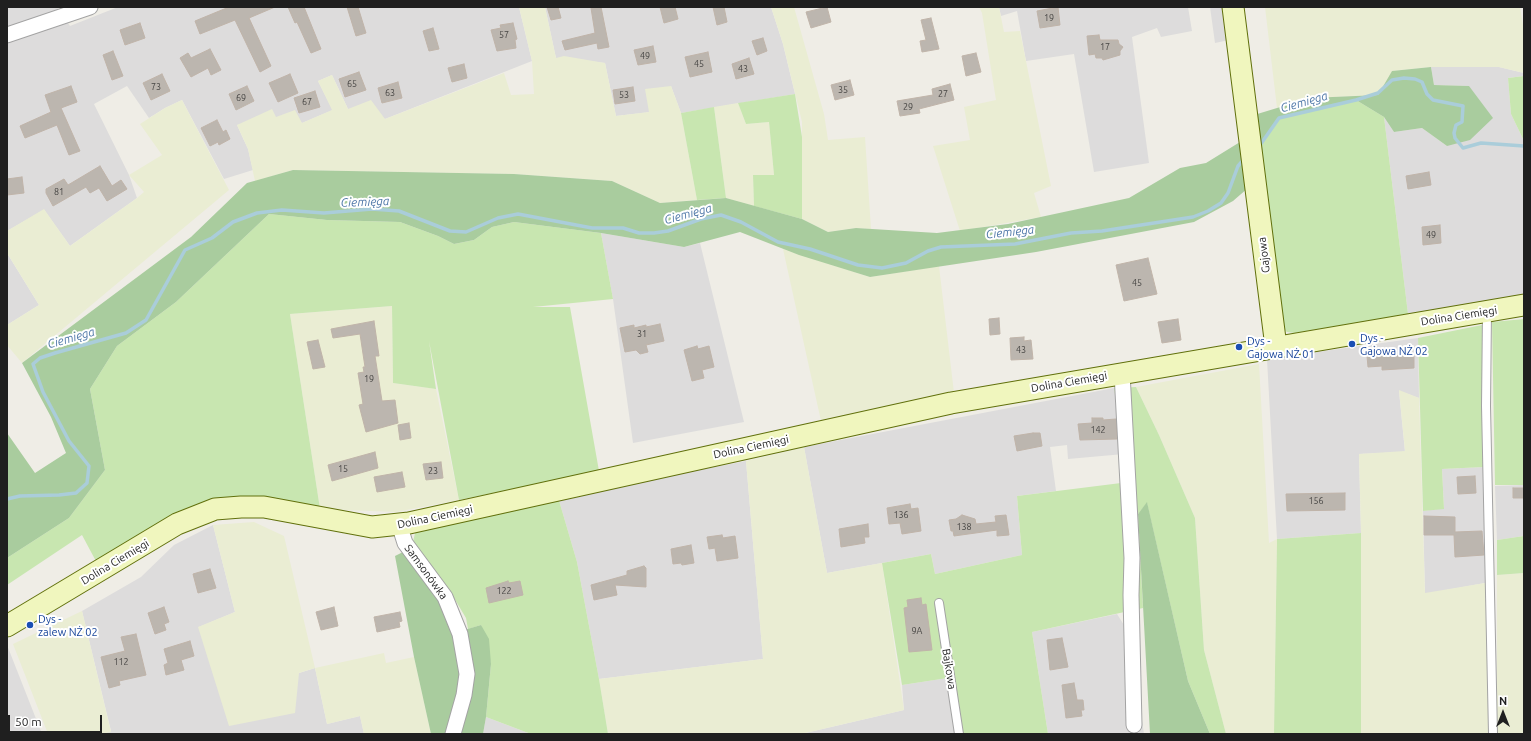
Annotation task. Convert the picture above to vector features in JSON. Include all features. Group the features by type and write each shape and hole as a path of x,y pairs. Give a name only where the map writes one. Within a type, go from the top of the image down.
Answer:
{"street":[{"path":"7,35 90,7"},
{"name":"Gajowa","path":"1233,7 1276,347"},
{"name":"Dolina Ciemięgi","path":"7,626 177,524 201,513 215,509 264,507 366,526 379,527 399,524 951,403 1276,347 1393,331 1524,305"},
{"path":"1122,373 1132,558 1131,594 1134,725"},
{"name":"Samsonówka","path":"399,524 405,543 445,597 460,634 467,674 463,700 453,734"}],"lane":[{"path":"1487,312 1486,406 1493,734"},
{"name":"Bajkowa","path":"939,604 959,734"}],"shaded area":[{"path":"7,7 57,7 70,26 118,7 519,7 532,61 385,119 348,109 332,75 318,81 333,110 302,123 276,117 237,125 248,149 253,170 224,179 182,100 149,118 127,86 94,104 129,175 137,198 70,246 44,210 7,231"},
{"path":"545,7 771,7 783,44 795,94 681,113 671,86 651,112 616,116 605,63 556,58"},
{"path":"999,7 1188,7 1192,31 1161,37 1157,28 1132,37 1149,163 1094,172 1074,54 1026,61 1017,11 1001,16"},
{"path":"1210,7 1225,7 1229,40 1215,43"},
{"path":"1431,67 1499,67 1524,73 1524,76 1508,78 1511,114 1524,141 1524,295 1408,314 1384,117 1394,132 1422,128 1447,146 1469,86 1434,85"},
{"path":"601,233 684,247 700,243 744,422 633,443 613,299"},
{"path":"7,253 39,305 7,325"},
{"path":"1418,338 1419,398 1399,391 1405,452 1359,454 1361,533 1277,539 1267,359"},
{"path":"1114,388 1124,454 1068,459 1067,445 1050,447 1056,491 1017,496 1022,555 935,574 931,554 827,573 804,447"},
{"path":"746,461 763,659 599,679 577,562 558,497"},
{"path":"1484,467 1485,583 1425,594 1423,511 1444,508 1442,469"},
{"path":"1524,485 1524,536 1497,540 1495,486"},
{"path":"213,525 235,612 199,627 299,673 315,668 327,724 360,716 364,734 101,734 111,731 82,611 141,577 174,545"},
{"path":"1117,614 1129,633 1144,734 1048,734 1032,632"},
{"path":"7,645 42,734 7,734"},
{"path":"954,677 962,734 801,734 904,710 902,685"},
{"path":"486,717 531,734 483,734"}],"green space":[{"path":"519,7 545,7 556,58 564,56 605,63 616,116 649,112 645,89 671,86 681,113 697,200 660,203 612,181 514,174 293,170 255,181 248,149 237,125 272,109 276,117 295,110 302,123 332,110 318,81 332,75 348,109 371,100 385,119 504,73 511,95 534,94 532,61"},
{"path":"771,7 794,7 824,114 828,140 865,137 871,229 856,228 828,232 802,219 802,122 783,44"},
{"path":"979,7 999,7 1004,32 1020,31 1051,186 1034,193 1041,217 960,231 933,146 970,140 964,107 996,100 982,13"},
{"path":"1265,7 1520,7 1524,31 1524,73 1499,67 1431,67 1392,71 1378,95 1310,98 1277,108"},
{"path":"1431,67 1434,85 1469,86 1493,118 1470,140 1447,146 1422,128 1394,132 1384,117 1356,100 1279,118 1259,147 1254,115 1310,98 1378,95 1392,71"},
{"path":"1524,76 1524,141 1511,114 1508,78"},
{"path":"795,94 802,137 802,219 754,206 753,175 774,175 769,122 746,124 738,103"},
{"path":"182,100 229,190 22,363 7,345 7,325 39,305 7,253 7,231 44,209 70,246 137,198 144,192 129,175 162,155 140,124 165,108"},
{"path":"1356,100 1384,117 1408,314 1295,333 1287,332 1279,325 1259,147 1279,118"},
{"path":"738,103 746,124 769,122 774,175 753,175 754,206 726,198 714,107"},
{"path":"714,107 726,198 697,200 681,113"},
{"path":"1240,142 1248,188 1233,201 1194,222 1036,252 870,277 799,255 740,232 684,247 601,233 514,222 492,227 474,240 454,244 438,236 400,222 327,220 269,214 176,302 117,346 90,389 105,470 69,518 7,558 7,433 35,473 66,453 51,417 22,363 191,237 247,183 293,170 514,174 612,181 660,203 726,198 802,219 828,232 856,228 937,233 1008,224 1129,198 1180,168 1206,163"},
{"path":"269,214 327,220 400,222 438,236 454,244 474,240 492,227 514,222 601,233 613,299 533,307 570,307 599,471 459,500 429,341 436,389 393,383 392,306 290,314 320,509 242,499 98,565 82,535 7,585 7,558 69,518 105,470 90,389 117,346 176,302"},
{"path":"783,249 870,277 939,266 954,393 821,421"},
{"path":"392,306 393,383 436,389 459,500 396,512 320,509 290,314"},
{"path":"1524,319 1524,485 1495,485 1492,322"},
{"path":"1482,325 1484,467 1442,469 1444,509 1423,511 1418,338"},
{"path":"1259,364 1269,543 1277,539 1274,734 1226,734 1204,650 1195,518 1159,435 1136,387"},
{"path":"1136,387 1159,435 1195,518 1204,650 1226,734 1210,734 1188,681 1147,503 1138,514 1143,608 1032,632 1048,734 962,734 954,677 902,685 882,563 931,554 935,574 1022,555 1017,496 1129,482 1114,388"},
{"path":"1399,390 1419,398 1425,593 1485,583 1489,734 1361,734 1361,533 1359,454 1405,451"},
{"path":"804,447 827,573 882,563 904,710 801,734 608,734 599,679 763,659 746,461"},
{"path":"558,497 577,562 608,734 531,734 486,717 491,664 481,625 468,629 466,618 454,598 413,542 415,533 425,529"},
{"path":"1147,502 1188,681 1210,734 1150,734 1138,514"},
{"path":"254,522 284,536 315,668 299,673 295,713 229,726 198,627 235,612 213,525"},
{"path":"1361,533 1361,734 1274,734 1277,539"},
{"path":"1524,536 1524,573 1497,575 1497,540"},
{"path":"403,552 433,588 454,633 481,625 489,639 491,664 483,734 431,734 414,657 395,556"},
{"path":"1524,573 1524,734 1497,734 1497,575"},
{"path":"82,611 111,732 101,734 48,734 13,644"},
{"path":"384,653 386,663 414,657 431,734 364,734 360,716 327,724 315,668"}],"building":[{"path":"229,7 275,7 249,18 271,66 260,72 235,20 200,34 195,21"},
{"path":"288,7 304,7 321,49 311,53 297,22 295,23"},
{"path":"347,7 358,7 366,33 356,36"},
{"path":"547,7 558,7 561,18 551,20"},
{"path":"601,7 609,47 598,49 597,43 565,50 562,41 595,33 591,8"},
{"path":"660,7 675,7 678,19 664,23"},
{"path":"713,7 724,7 727,22 717,25"},
{"path":"827,7 831,22 811,28 806,12"},
{"path":"1058,7 1060,25 1040,28 1037,11"},
{"path":"931,18 939,49 922,52 920,41 926,40 921,20"},
{"path":"140,23 145,38 125,45 120,30"},
{"path":"513,23 517,39 515,40 516,48 497,51 491,30 501,28 500,25"},
{"path":"433,28 439,49 429,51 423,31"},
{"path":"1099,35 1100,40 1118,40 1119,44 1123,47 1120,51 1120,55 1103,60 1102,58 1096,58 1095,54 1089,55 1087,36"},
{"path":"763,38 767,51 757,55 752,41"},
{"path":"653,46 656,62 638,65 634,50"},
{"path":"210,49 221,70 211,75 208,68 191,77 180,58 188,53 191,58"},
{"path":"113,51 123,76 112,80 103,55"},
{"path":"708,52 712,72 690,77 685,57"},
{"path":"976,53 981,72 966,76 962,56"},
{"path":"749,58 754,74 736,79 732,64"},
{"path":"464,64 467,78 452,82 448,68"},
{"path":"359,72 366,90 345,97 339,79"},
{"path":"162,74 170,91 151,100 143,83"},
{"path":"290,74 298,93 278,102 269,83"},
{"path":"850,80 854,95 835,100 831,85"},
{"path":"398,82 402,98 382,103 378,88"},
{"path":"950,84 954,100 919,109 920,113 900,116 897,101 933,95 932,89"},
{"path":"71,86 77,102 61,108 80,151 69,155 57,125 25,138 20,126 51,112 45,95"},
{"path":"247,86 254,101 236,110 229,94"},
{"path":"633,87 635,101 615,104 613,90"},
{"path":"315,91 320,107 299,113 294,98"},
{"path":"217,120 223,132 226,130 230,139 219,145 218,142 210,146 201,128"},
{"path":"100,166 112,186 121,180 127,189 107,201 99,188 90,193 86,187 53,206 46,193 46,189 64,179 68,185"},
{"path":"1429,172 1431,185 1408,189 1406,176"},
{"path":"22,177 24,193 7,195 7,179"},
{"path":"1440,225 1441,243 1423,245 1422,227"},
{"path":"1148,258 1157,294 1124,301 1116,265"},
{"path":"999,318 1000,334 990,335 989,319"},
{"path":"1178,319 1181,340 1162,343 1158,322"},
{"path":"374,321 379,356 375,356 382,401 395,400 398,423 366,432 359,405 363,404 358,373 364,372 363,367 365,367 360,334 333,338 331,329"},
{"path":"660,324 664,341 646,345 648,352 640,354 636,350 625,352 620,328 634,325 634,328 646,325 646,327"},
{"path":"1024,337 1024,341 1031,340 1033,359 1011,360 1010,338"},
{"path":"318,340 325,367 313,369 307,342"},
{"path":"697,346 698,349 709,346 714,367 702,370 704,378 692,381 684,350"},
{"path":"1367,356 1414,356 1414,368 1382,370 1382,366 1368,367"},
{"path":"1092,418 1103,418 1103,420 1116,419 1117,439 1080,440 1078,424 1092,423"},
{"path":"409,423 411,438 400,440 398,425"},
{"path":"1040,433 1042,446 1017,451 1014,436"},
{"path":"375,452 378,468 332,481 328,465"},
{"path":"441,462 443,478 426,480 423,464"},
{"path":"402,472 405,487 377,492 374,477"},
{"path":"1475,476 1476,493 1458,494 1457,477"},
{"path":"1513,488 1524,488 1524,498 1513,498"},
{"path":"1345,493 1345,510 1287,511 1286,494"},
{"path":"910,504 911,509 918,508 921,531 902,534 900,523 889,524 887,508"},
{"path":"962,515 975,519 976,524 996,522 995,516 1006,515 1009,535 997,536 997,530 954,536 953,531 951,531 949,520 956,519"},
{"path":"1424,516 1455,517 1455,532 1482,531 1484,555 1455,557 1454,535 1424,535"},
{"path":"868,524 869,537 864,537 865,543 841,547 839,529"},
{"path":"722,535 723,538 735,536 738,558 717,561 715,548 709,549 707,537"},
{"path":"691,545 694,563 682,565 681,563 673,564 671,549"},
{"path":"644,566 646,568 646,587 615,585 617,595 594,600 591,585 627,575 627,571"},
{"path":"210,569 216,588 198,593 193,574"},
{"path":"508,581 509,583 520,581 523,595 489,603 486,588"},
{"path":"921,598 922,605 926,604 932,650 909,652 904,608 908,607 907,600"},
{"path":"164,607 169,622 164,624 166,630 155,634 148,613"},
{"path":"334,607 338,626 321,630 316,612"},
{"path":"400,612 402,621 399,622 400,627 377,632 374,617"},
{"path":"136,634 146,675 119,681 120,685 109,688 101,657 125,651 121,637"},
{"path":"1062,638 1068,667 1050,670 1047,640"},
{"path":"190,641 194,656 181,660 184,670 166,675 164,665 168,663 164,649"},
{"path":"1074,683 1077,700 1083,700 1084,710 1081,710 1082,716 1066,718 1062,685"}],"waterway":[{"name":"Ciemięga","path":"1258,148 1279,118 1356,100 1378,93 1392,80 1404,78 1415,79 1422,82 1427,94 1433,100 1463,106 1462,122 1456,125 1454,133 1455,138 1463,148 1481,143 1524,146"},
{"name":"Ciemięga","path":"7,499 20,496 76,493 87,483 89,466 69,441 43,392 33,364 40,358 126,333 146,320 185,250 212,238 233,222 257,213 282,210 324,213 372,209 399,211 450,231 466,232 498,218 518,214 592,228 623,228 639,233 668,231 701,219 721,215 741,222 778,242 810,249 858,265 882,268 906,263 928,251 941,247 1015,244 1071,233 1102,231 1193,217 1208,211 1221,203 1228,193 1238,166 1245,158"}],"place":[{"name":"Dys - Gajowa NŻ 02","path":"1352,344"},
{"name":"Dys - Gajowa NŻ 01","path":"1239,347"},
{"name":"Dys - zalew NŻ 02","path":"30,625"}]}
